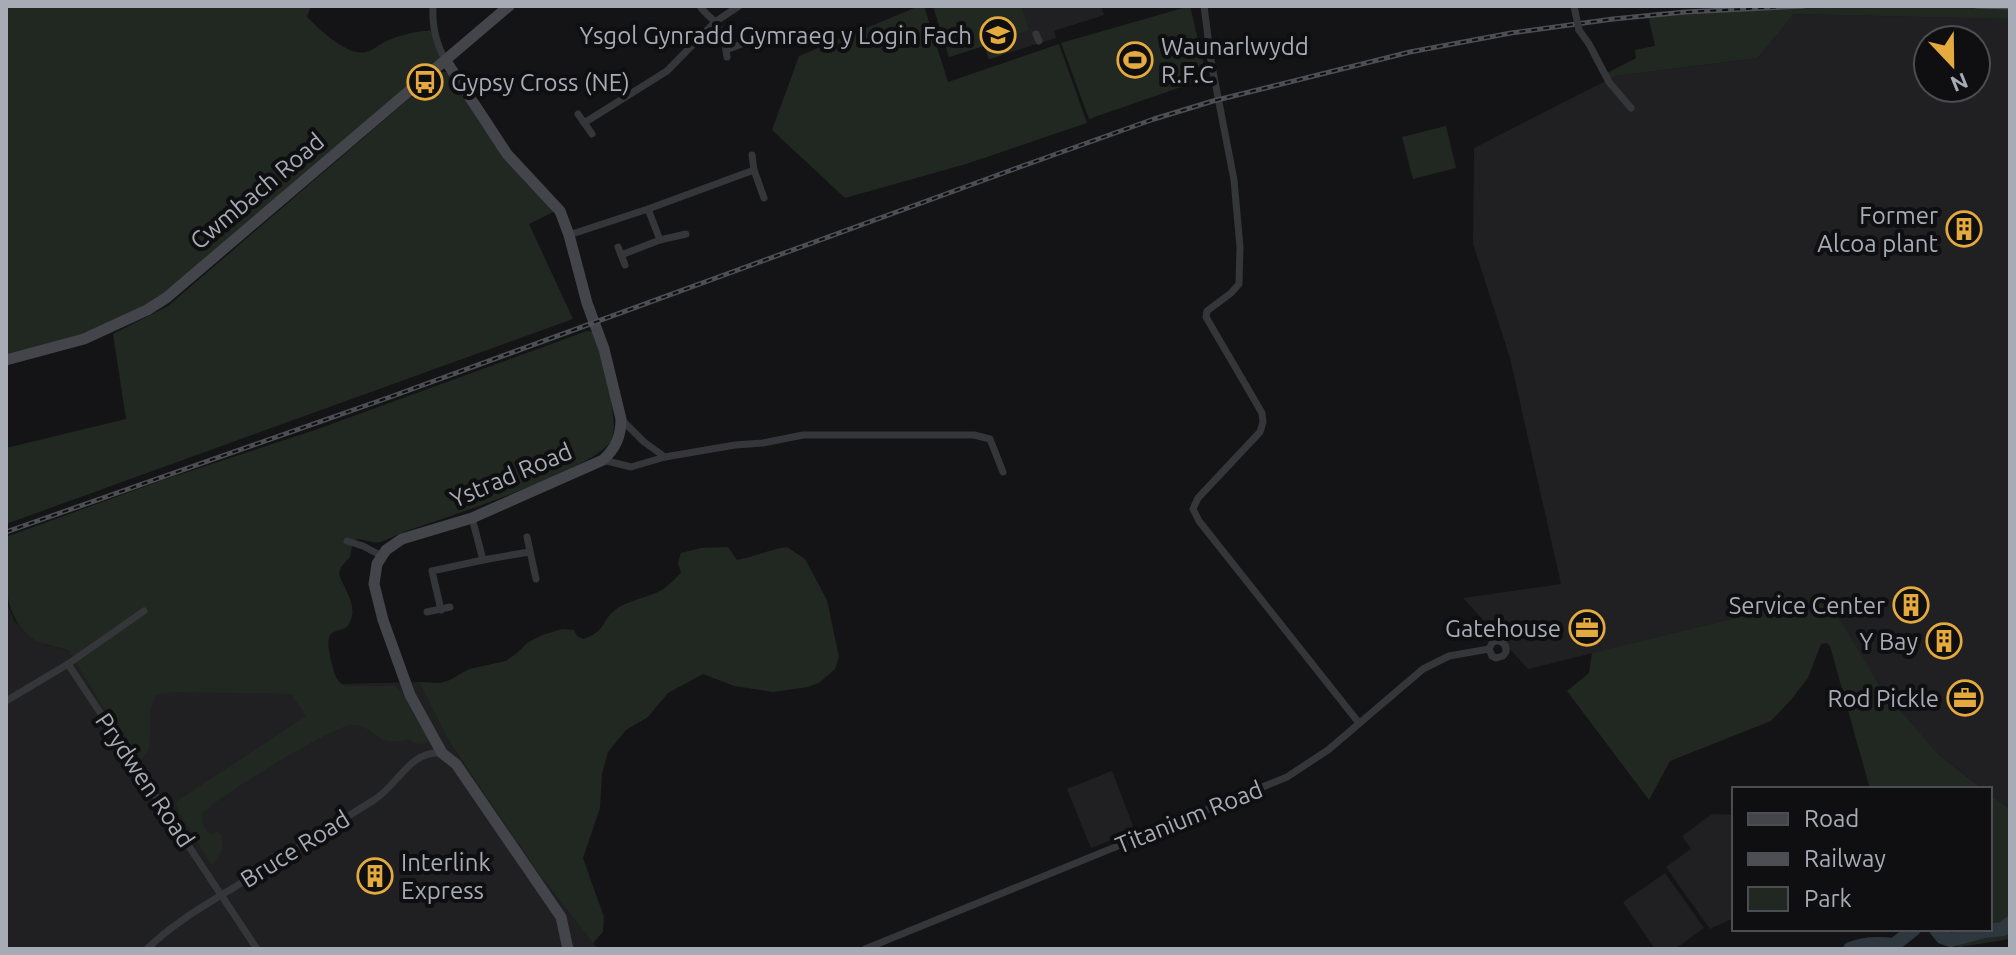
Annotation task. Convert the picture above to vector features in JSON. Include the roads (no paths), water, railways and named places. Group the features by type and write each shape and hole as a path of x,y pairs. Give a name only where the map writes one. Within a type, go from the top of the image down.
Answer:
{"street":[{"path":"433,6 438,47 446,61 507,154 560,211 604,349 621,419 665,457"},
{"name":"Cwmbach Road","path":"6,360 84,339 166,298 509,6"},
{"path":"700,6 715,22 726,54 752,40"},
{"path":"584,123 667,71 715,22 739,6"},
{"path":"1204,6 1211,61 1234,180 1240,247 1239,284 1207,311 1206,317 1262,413 1263,422 1260,432 1198,498 1193,509 1199,521 1359,723"},
{"path":"1574,6 1579,30 1609,82 1631,108"},
{"path":"578,114 592,134"},
{"path":"752,155 764,198"},
{"path":"569,235 754,170"},
{"path":"648,209 660,240"},
{"path":"625,265 620,251 686,234"},
{"name":"Ystrad Road","path":"382,556 402,539 472,518 603,460 620,436 621,419"},
{"path":"603,460 631,467 665,457 803,435 974,435 990,439 1003,472"},
{"path":"472,518 483,560"},
{"path":"527,537 536,579"},
{"path":"347,541 382,556 377,564 374,584 383,620 410,695 442,753 456,764 561,917 568,949"},
{"path":"441,610 428,572 529,552"},
{"path":"427,612 450,607"},
{"path":"6,701 68,664 144,611"},
{"name":"Titanium Road","path":"865,949 1287,777 1328,750 1432,663 1449,656 1489,649"},
{"name":"Prydwen Road","path":"68,664 257,949"},
{"name":"Bruce Road","path":"147,949 222,895 379,797 418,758 426,753 442,753"}],"waterway":[{"path":"1992,930 2003,929 2010,923"},
{"path":"1850,949 1872,944 1894,945 1912,931"},
{"path":"1938,931 1942,937 1951,940 1984,931"}],"railway":[{"path":"6,532 393,396 1154,119 1213,101 1410,52 1511,33 1685,12 1804,6"},
{"path":"1977,6 2010,7"}],"place":[{"name":"Ysgol Gynradd Gymraeg y Login Fach","path":"998,35"},
{"name":"Waunarlwydd R.F.C","path":"1135,60"},
{"name":"Gypsy Cross (NE)","path":"425,82"},
{"name":"Former Alcoa plant","path":"1964,229"},
{"name":"Service Center","path":"1911,605"},
{"name":"Gatehouse","path":"1587,628"},
{"name":"Y Bay","path":"1944,641"},
{"name":"Rod Pickle","path":"1965,698"},
{"name":"Interlink Express","path":"375,876"}]}
